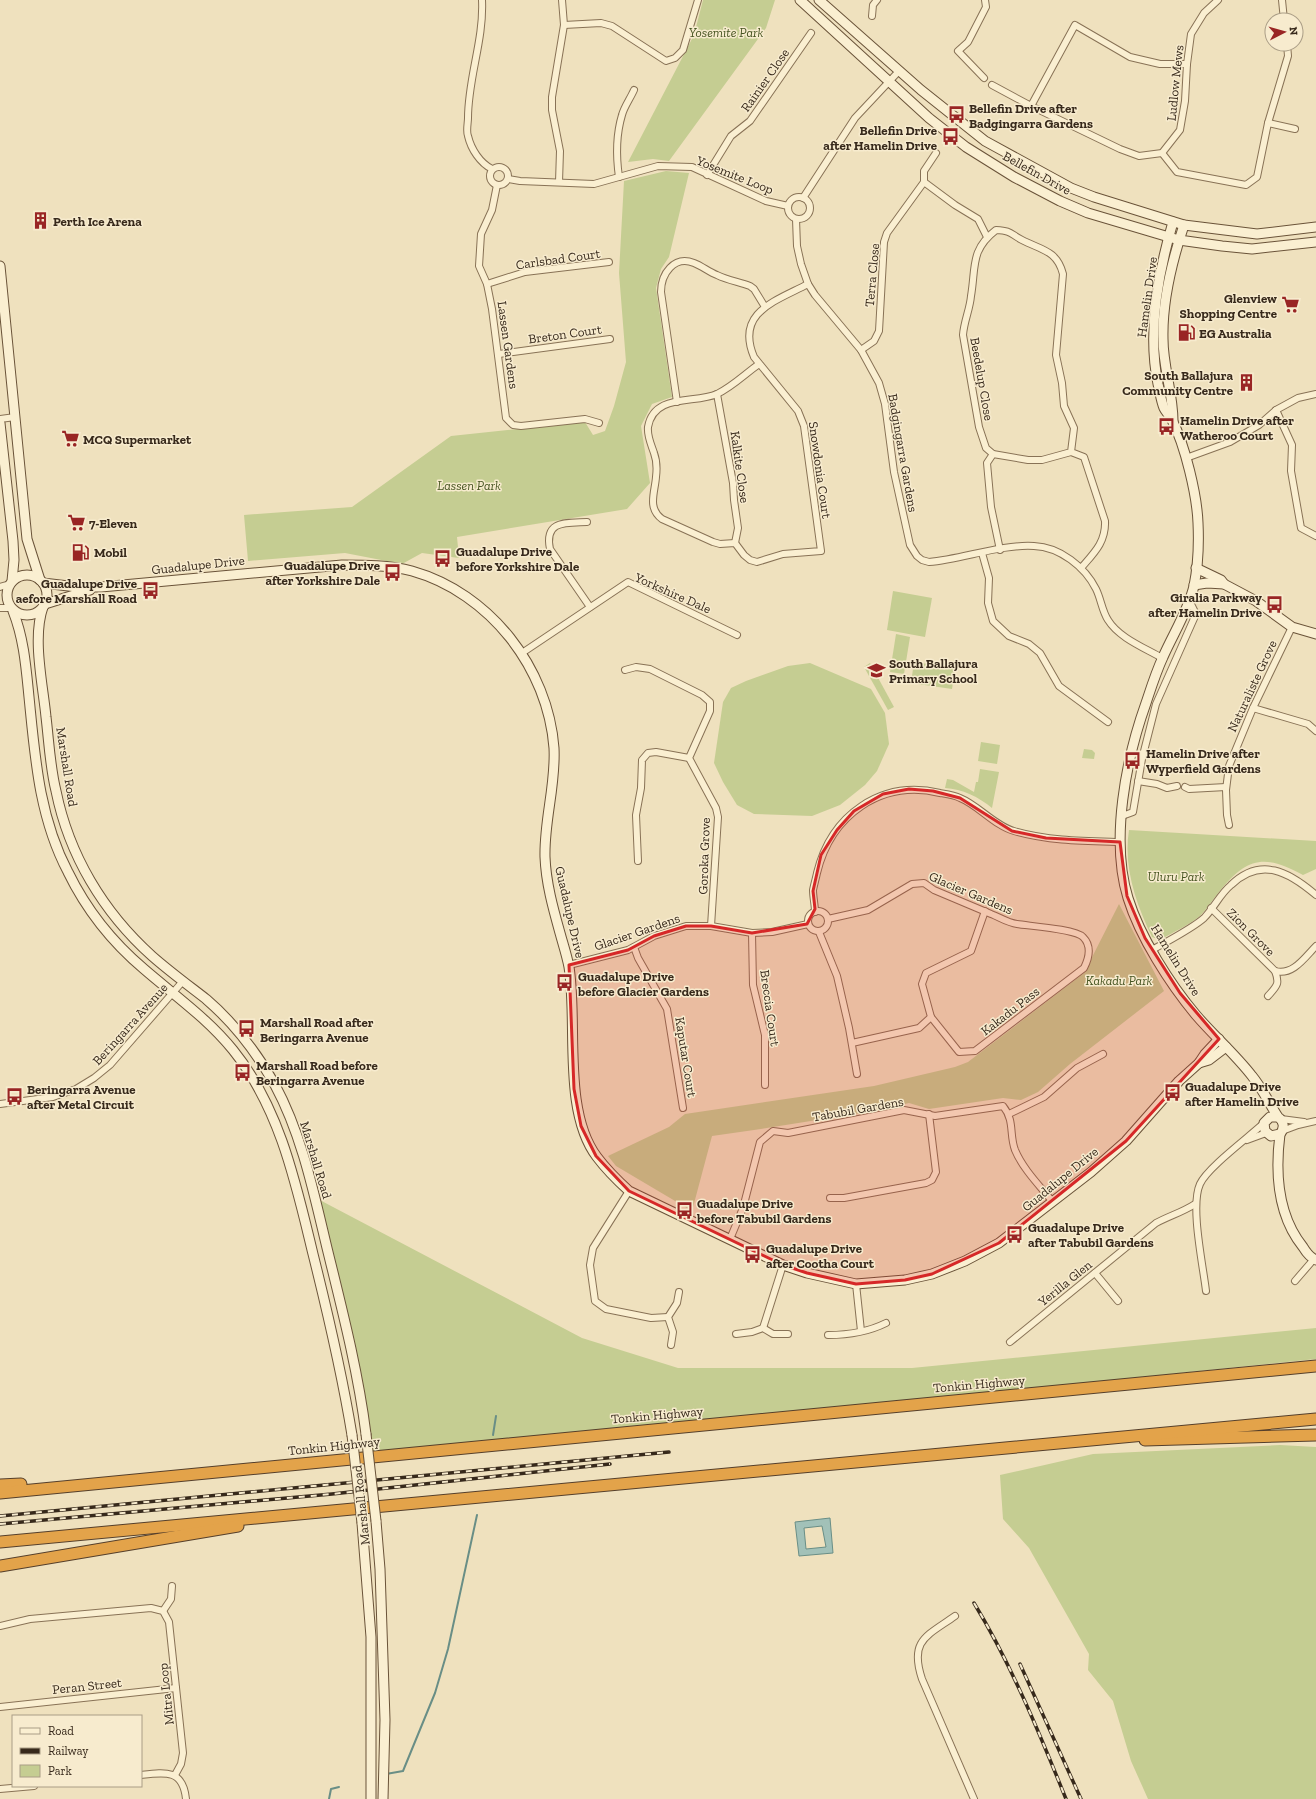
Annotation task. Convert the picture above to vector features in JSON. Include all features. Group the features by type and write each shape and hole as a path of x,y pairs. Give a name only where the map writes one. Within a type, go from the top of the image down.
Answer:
{"highway":[{"name":"Tonkin Highway","path":"0,1493 1316,1365"},
{"path":"0,1542 1316,1419"},
{"path":"1082,1440 1156,1441 1316,1435"},
{"path":"0,1485 322,1461"},
{"path":"0,1566 327,1511"}],"main road":[{"name":"Bellefin Drive","path":"800,0 929,118 966,147 1014,177 1088,213 1179,240 1222,246 1252,249 1316,242"},
{"name":"Bellefin Drive","path":"819,0 921,90 985,141 1071,188 1094,197 1184,225 1257,234 1316,227"},
{"name":"Hamelin Drive","path":"1173,222 1159,286 1153,342 1156,374 1164,408 1173,421 1186,458 1197,504 1198,548 1194,585 1189,600 1162,658 1136,729 1125,782 1120,842 1127,896 1134,915 1152,950 1196,1015 1250,1074 1279,1118"},
{"name":"Hamelin Drive","path":"1173,421 1173,405 1164,354 1164,307 1179,240 1184,225"},
{"path":"0,266 27,539 41,581 47,593 44,606 35,614 27,616 20,615 12,610 7,602 6,594 11,582 14,560 0,423"},
{"name":"Guadalupe Drive","path":"41,581 77,587 101,587 342,565 382,565 412,571 455,590 489,615 522,653 548,708 552,730 554,764 545,836 546,876 554,914 569,965 572,1002 574,1089 581,1126 596,1156 616,1179 629,1191 783,1265 807,1273 856,1284 905,1280 932,1274 965,1261 999,1243 1091,1172 1126,1141 1179,1081 1199,1063 1219,1039"},
{"path":"1196,568 1221,580 1224,584 1256,601 1292,626 1316,634"},
{"path":"11,582 19,576 26,575 33,576 41,581"},
{"path":"1194,585 1207,583 1224,584"},
{"name":"Guadalupe Drive","path":"44,606 101,587"},
{"name":"Marshall Road","path":"44,606 40,617 39,644 52,769 60,808 72,845 90,881 112,913 138,943 220,1013 246,1041 267,1071 291,1122 314,1197 337,1289 366,1434 376,1521 380,1569 385,1720 383,1799"},
{"name":"Marshall Road","path":"12,610 24,644 40,791 58,851 76,888 100,923 127,954 210,1024 233,1050 262,1095 277,1127 296,1188 318,1275 352,1435 362,1523 371,1637 371,1799"},
{"name":"Guadalupe Drive","path":"1199,1063 1209,1060 1226,1047"},
{"name":"Hamelin Drive","path":"1263,1094 1266,1121"},
{"path":"1278,1160 1269,1135 1264,1129 1266,1121 1270,1117 1279,1118 1284,1125 1281,1133 1278,1160 1282,1204 1285,1217 1298,1241 1315,1260"},
{"path":"1269,1135 1281,1133"}],"street":[{"path":"482,0 483,20 468,102 468,136 478,158 485,166 492,169"},
{"path":"559,182 560,151 552,110 552,97 564,25 562,0"},
{"path":"564,25 601,23 612,26 666,61 675,58 683,50 698,0"},
{"path":"872,16 873,5 877,0"},
{"path":"984,78 958,51 968,42 986,6 986,0"},
{"path":"1282,0 1283,12"},
{"name":"Ludlow Mews","path":"1162,153 1180,130 1185,101 1187,64 1191,34 1204,13 1215,1"},
{"path":"1030,106 1075,25 1130,57 1160,64 1187,64"},
{"name":"Rainier Close","path":"707,175 730,136 750,121 811,34"},
{"path":"992,85 1030,106 1133,154 1140,156 1162,153 1177,172 1246,185 1257,176 1268,123 1288,56 1287,52"},
{"path":"803,198 855,118 890,82 899,70"},
{"path":"619,177 617,148 618,132 622,114 634,90"},
{"path":"1268,123 1295,129"},
{"name":"Terra Close","path":"861,350 874,341 879,331 884,242 887,233 924,182 924,171 936,153"},
{"path":"497,166 503,167 507,171 508,179 505,183 497,185 490,178 492,169 497,166"},
{"name":"Yosemite Loop","path":"508,179 520,181 594,184 658,166 692,168 766,201 788,206"},
{"path":"924,182 978,220 987,237 996,230 1009,231 1023,241 1048,252 1060,262 1063,274 1056,355 1062,383 1064,406 1074,428 1070,452"},
{"name":"Lassen Gardens","path":"497,185 492,210 481,234 479,266 487,284 499,354 506,418 513,425 521,426 585,419 599,423"},
{"path":"799,197 803,198 810,206 809,214 803,219 796,219 789,214 788,206 792,200 799,197"},
{"name":"Badgingarra Gardens","path":"796,219 797,246 808,284 815,295 861,350 879,383 884,404 894,472 913,551 922,560 929,562 1027,546 1040,546 1067,557 1081,568 1097,590 1108,620 1127,639 1162,658"},
{"name":"Beedelup Close","path":"987,237 977,254 972,271 972,296 964,324 963,335 979,427 986,448 993,454"},
{"path":"677,402 661,285 664,273 679,259 687,261 717,276 750,286 765,307"},
{"name":"Carlsbad Court","path":"487,284 525,272 609,262"},
{"name":"Snowdonia Court","path":"735,543 744,556 756,562 783,554 821,551 804,426 798,411 759,364 750,348 749,331 755,316 765,307 808,284"},
{"name":"Breton Court","path":"499,354 610,339"},
{"path":"735,543 720,544 713,542 692,531 662,519 655,512 652,506 656,466 648,437 648,427 652,416 659,408 667,403 717,394 759,364"},
{"name":"Kalkite Close","path":"717,394 734,483 734,500 738,528 735,543"},
{"path":"1186,458 1230,442 1259,425 1276,410 1298,398 1316,394"},
{"path":"1276,410 1292,445 1291,471 1301,528 1316,536"},
{"path":"0,419 15,418"},
{"path":"1000,550 992,507 987,463 993,454 1028,460 1042,460 1070,452 1084,457 1105,521 1105,531 1099,548 1081,568"},
{"path":"587,522 562,523 553,528 548,539 550,549 590,607"},
{"path":"982,553 989,578 988,603 993,621 1009,636 1029,644 1040,653 1058,686 1108,722"},
{"path":"0,587 11,582"},
{"name":"Yorkshire Dale","path":"522,653 628,582 737,635"},
{"path":"1122,816 1133,812 1138,781 1156,704 1196,614 1189,600"},
{"path":"0,608 12,610"},
{"name":"Naturaliste Grove","path":"1229,825 1227,815 1226,787 1229,766 1253,708 1292,626"},
{"path":"625,670 636,667 650,669 702,695 710,702 710,711 689,758 656,752 648,753 642,760 641,788 636,815 638,861"},
{"path":"1253,708 1308,724 1316,731"},
{"name":"Goroka Grove","path":"689,758 716,808 718,817 711,926"},
{"path":"1138,781 1156,784 1167,788 1177,786"},
{"path":"1185,787 1189,789 1226,787"},
{"path":"815,912 813,891 822,856 837,830 854,810 883,794 909,789 933,791 960,798 1012,831 1046,838 1078,841 1120,842"},
{"path":"1152,950 1203,918 1231,885 1245,875 1260,869 1277,870 1303,884 1316,895"},
{"name":"Glacier Gardens","path":"828,919 868,910 912,884 924,883 934,890 1015,924 1048,927 1077,934 1082,936 1086,942"},
{"name":"Zion Grove","path":"1211,908 1275,971 1278,980 1276,986 1268,996"},
{"path":"820,932 827,926 828,919 825,914 815,912 809,916 808,924 811,929 820,932 838,976 857,1074"},
{"path":"852,1043 919,1028 931,1017 922,984 926,972 971,951 985,912"},
{"name":"Glacier Gardens","path":"569,965 634,947 654,936 686,926 711,926 752,934 772,932 808,924"},
{"name":"Breccia Court","path":"752,934 754,985 765,1035 765,1085"},
{"name":"Kakadu Pass","path":"931,1017 959,1052 975,1052 1084,968 1089,950 1086,942"},
{"name":"Zion Grove","path":"1275,971 1283,973 1295,967 1316,946"},
{"name":"Kaputar Court","path":"634,947 638,958 668,1009 683,1108"},
{"name":"Beringarra Avenue","path":"0,1104 53,1097 76,1089 94,1078 110,1065 183,981"},
{"path":"1052,1201 1020,1160 1014,1148 1010,1114 1044,1098 1077,1068 1103,1054"},
{"name":"Tabubil Gardens","path":"730,1239 743,1208 760,1142 773,1131 788,1133 904,1110 935,1116 1003,1106 1010,1114"},
{"path":"830,1198 844,1198 926,1183 932,1180 936,1172 929,1114"},
{"path":"1279,1118 1314,1122"},
{"path":"1206,1290 1195,1204 1200,1184 1216,1165 1266,1121"},
{"path":"1281,1133 1314,1122"},
{"path":"1244,1141 1269,1135"},
{"path":"629,1191 593,1248 590,1265 595,1301 606,1309 651,1318 668,1317"},
{"name":"Yerilla Glen","path":"1010,1342 1156,1223 1170,1215 1184,1211 1195,1204"},
{"path":"1295,1281 1315,1260"},
{"path":"763,1328 783,1265"},
{"path":"1095,1273 1118,1302"},
{"path":"856,1284 861,1331"},
{"path":"671,1345 672,1332 668,1317 677,1303 679,1292"},
{"path":"828,1336 849,1335 876,1328 886,1323"},
{"path":"736,1334 752,1332 763,1328"},
{"path":"763,1328 773,1334 788,1334"},
{"path":"0,1626 30,1619 151,1608 163,1611 171,1599 172,1586"},
{"name":"Mitra Loop","path":"163,1611 169,1622 183,1753 175,1776"},
{"path":"955,1616 920,1643 916,1660 922,1679 974,1799"},
{"name":"Peran Street","path":"0,1706 176,1688"},
{"path":"142,1775 166,1773 175,1776 182,1783 186,1799"},
{"path":"0,1790 26,1787"}],"highlighted area":[{"path":"909,789 933,791 960,798 1012,831 1046,838 1120,842 1127,896 1145,938 1180,993 1219,1039 1126,1141 999,1243 932,1274 905,1280 856,1284 807,1273 783,1265 629,1191 596,1156 581,1126 574,1089 569,965 628,950 654,936 686,926 711,926 752,933 807,924 815,909 813,891 821,855 837,830 854,811 883,794"}],"green space":[{"name":"Yosemite Park","path":"703,0 775,0 766,28 669,161 653,159 628,162 694,35"},
{"name":"Lassen Park","path":"666,171 689,173 669,257 661,269 656,288 672,397 652,404 641,426 650,483 627,509 457,537 459,558 422,553 402,564 345,553 248,561 244,515 352,507 451,436 585,422 593,435 605,431 614,406 626,362 619,273 624,181"},
{"path":"893,591 932,598 925,637 887,630"},
{"path":"896,634 910,637 904,674 890,672"},
{"path":"914,662 955,668 952,689 911,683"},
{"path":"810,663 871,689 885,713 889,744 877,771 865,785 840,805 812,816 754,814 737,805 723,782 714,763 723,702 731,688 746,681 788,666"},
{"path":"870,663 894,707 888,710 864,667"},
{"path":"981,742 1000,745 997,764 978,761"},
{"path":"1084,749 1092,750 1095,753 1094,759 1082,758"},
{"path":"980,769 999,772 992,808 982,800 970,794 945,788 947,779 953,780 974,792 976,782 978,782"},
{"name":"Uluru Park","path":"1129,830 1316,841 1316,869 1303,875 1290,868 1267,862 1257,862 1248,866 1229,880 1200,916 1160,940 1152,937 1141,912 1132,885 1128,858"},
{"name":"Kakadu Park","path":"1119,904 1164,991 1070,1064 1038,1092 1021,1100 1003,1098 929,1109 909,1103 880,1110 712,1136 692,1211 616,1166 608,1156 669,1127 685,1114 874,1086 955,1067 968,1062 1084,973"},
{"path":"314,1197 582,1338 678,1368 912,1368 1316,1328 1316,1359 368,1457 362,1411"},
{"path":"1280,1445 1316,1447 1316,1799 1148,1799 1131,1761 1113,1701 1088,1670 1089,1654 1029,1548 1003,1519 1000,1475 1093,1454"}],"water":[{"path":"830,1518 833,1553 799,1556 795,1522","holes":["822,1526 826,1547 806,1549 804,1528"]}],"waterway":[{"path":"493,1435 496,1416"},
{"path":"386,1774 403,1771 435,1693 448,1649 477,1515"},
{"path":"329,1799 331,1789 339,1787"}],"railway":[{"path":"0,1516 669,1452"},
{"path":"0,1524 332,1494 610,1464"},
{"path":"974,1603 1012,1674 1035,1724 1066,1799"},
{"path":"1020,1664 1081,1799"}],"place":[{"name":"Bellefin Drive after Badgingarra Gardens","path":"956,115"},
{"name":"Bellefin Drive after Hamelin Drive","path":"950,137"},
{"name":"Perth Ice Arena","path":"40,221"},
{"name":"Glenview Shopping Centre","path":"1290,305"},
{"name":"EG Australia","path":"1186,333"},
{"name":"South Ballajura Community Centre","path":"1246,382"},
{"name":"Hamelin Drive after Watheroo Court","path":"1167,427"},
{"name":"MCQ Supermarket","path":"70,439"},
{"name":"7-Eleven","path":"76,523"},
{"name":"Mobil","path":"81,552"},
{"name":"Guadalupe Drive before Yorkshire Dale","path":"443,558"},
{"name":"Guadalupe Drive after Yorkshire Dale","path":"393,572"},
{"name":"Guadalupe Drive aefore Marshall Road","path":"150,590"},
{"name":"Giralia Parkway after Hamelin Drive","path":"1275,604"},
{"name":"South Ballajura Primary School","path":"876,670"},
{"name":"Hamelin Drive after Wyperfield Gardens","path":"1133,760"},
{"name":"Guadalupe Drive before Glacier Gardens","path":"565,983"},
{"name":"Marshall Road after Beringarra Avenue","path":"247,1029"},
{"name":"Marshall Road before Beringarra Avenue","path":"243,1072"},
{"name":"Guadalupe Drive after Hamelin Drive","path":"1172,1093"},
{"name":"Beringarra Avenue after Metal Circuit","path":"14,1096"},
{"name":"Guadalupe Drive before Tabubil Gardens","path":"684,1210"},
{"name":"Guadalupe Drive after Tabubil Gardens","path":"1015,1234"},
{"name":"Guadalupe Drive after Cootha Court","path":"753,1255"}]}
